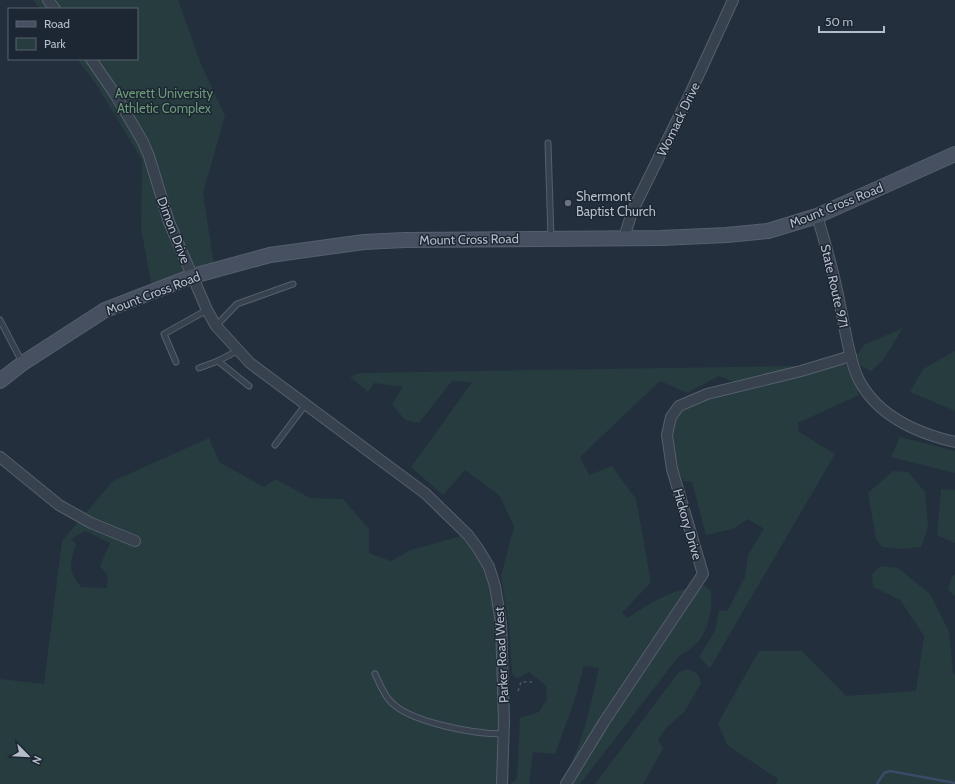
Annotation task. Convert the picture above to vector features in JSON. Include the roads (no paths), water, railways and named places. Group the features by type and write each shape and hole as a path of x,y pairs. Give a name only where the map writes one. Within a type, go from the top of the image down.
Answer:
{"main road":[{"name":"Mount Cross Road","path":"0,381 23,363 105,310 193,276 270,255 364,242 727,235 768,230 817,216 955,154"}],"street":[{"path":"48,0 54,8"},
{"name":"Womack Drive","path":"624,238 632,212 689,96 733,0"},
{"name":"Dimon Drive","path":"92,60 115,94 150,156 169,222 207,310 216,326 250,363 318,413"},
{"name":"State Route 971","path":"817,216 832,263 851,356 857,374 863,385 877,403 893,417 917,431 955,442"},
{"name":"Hickory Drive","path":"566,784 604,722 703,574 672,469 667,435 671,417 680,406 707,394 801,371 851,356"},
{"name":"Parker Road West","path":"318,413 426,494 468,535 479,550 488,567 495,586 501,617 503,734 502,784"},
{"path":"0,457 59,505 85,520 135,542"}],"lane":[{"path":"548,143 551,238"},
{"path":"216,326 237,304 293,284"},
{"path":"176,362 164,334 207,310"},
{"path":"0,320 23,363"},
{"path":"199,368 218,362 239,350"},
{"path":"218,362 249,386"},
{"path":"275,445 306,404"},
{"path":"375,674 391,702 405,712 446,726 475,733 503,734"}],"waterway":[{"path":"877,784 884,773 890,771 955,783"}],"place":[{"name":"Shermont Baptist Church","path":"568,203"}],"park label":[{"name":"Averett University Athletic Complex","path":"164,100"}]}
